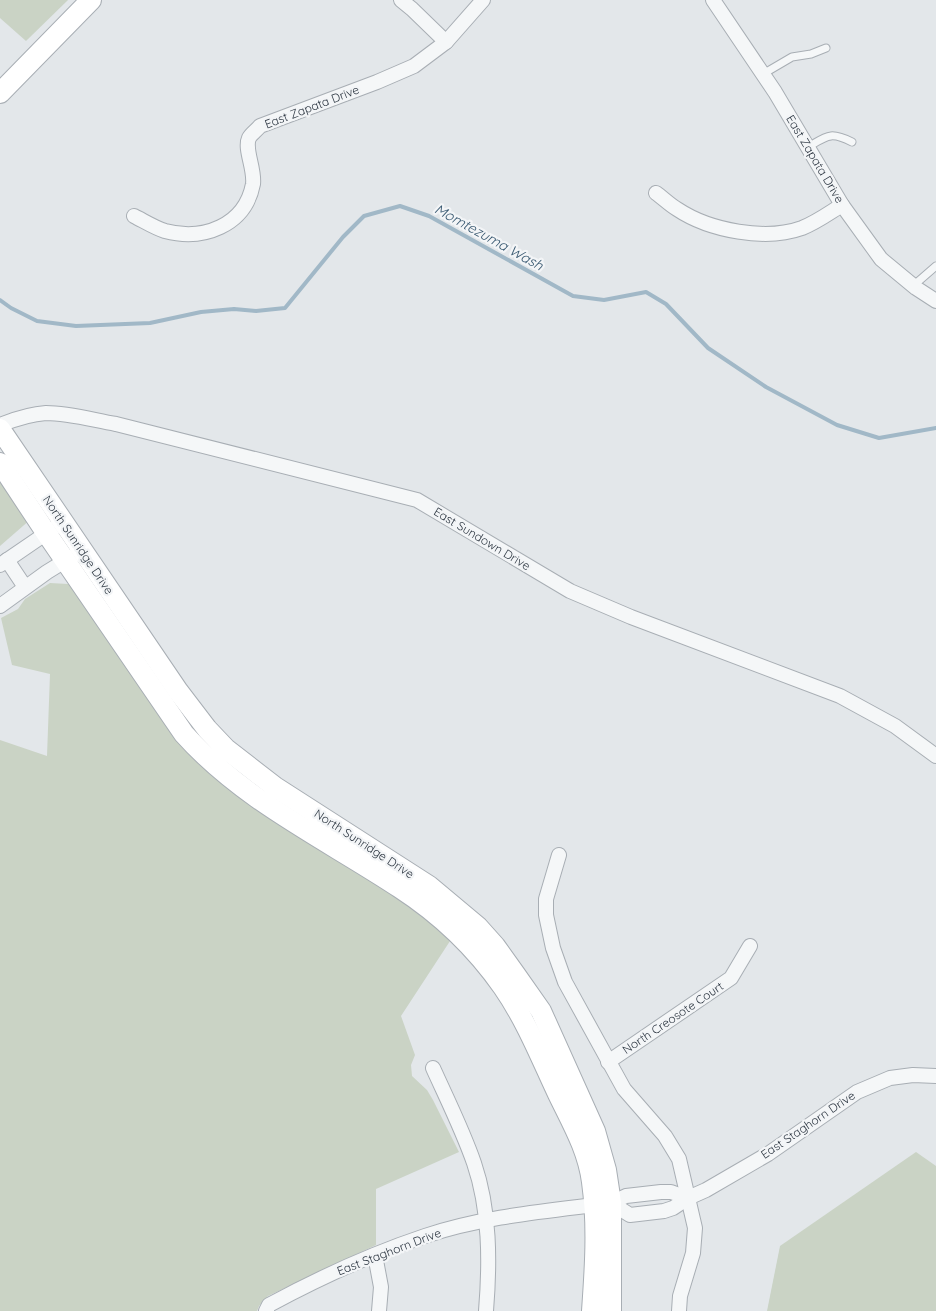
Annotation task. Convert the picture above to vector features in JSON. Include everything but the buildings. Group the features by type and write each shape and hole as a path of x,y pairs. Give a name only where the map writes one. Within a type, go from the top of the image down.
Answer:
{"street":[{"path":"0,93 91,0"},
{"path":"401,0 446,42"},
{"name":"East Zapata Drive","path":"134,216 163,231 195,235 206,233 234,219 244,205 252,184 252,168 248,146 249,136 260,126 414,66 446,42 483,0"},
{"name":"East Zapata Drive","path":"713,0 763,74 842,205 881,259 913,286 936,301"},
{"path":"656,193 678,210 711,224 746,233 767,235 801,228 817,221 842,205"},
{"name":"East Sundown Drive","path":"0,425 19,418 45,413 70,415 135,429 417,500 570,592 840,696 895,726 936,756"},
{"name":"North Sunridge Drive","path":"0,429 63,522 74,556 158,694 184,734 200,752 235,783 400,888 428,908 456,932 504,988 526,1025 587,1156 592,1182 602,1204 611,1311"},
{"name":"North Sunridge Drive","path":"0,463 47,534 74,556"},
{"path":"25,587 4,562 63,522"},
{"path":"0,606 25,587 74,556"},
{"path":"559,855 546,899 546,915 552,948 565,982 624,1089 665,1136 679,1158 695,1228 693,1253 680,1296 679,1311"},
{"name":"North Creosote Court","path":"608,1062 731,978 750,946"},
{"path":"433,1068 474,1164 486,1220 489,1275 486,1311"},
{"name":"East Staghorn Drive","path":"602,1204 630,1214 673,1208 768,1154 857,1092 890,1078 913,1075 936,1076"},
{"name":"East Staghorn Drive","path":"266,1311 268,1305 275,1301 348,1266 426,1236 486,1220 602,1204 626,1196 671,1192 688,1198"},
{"path":"648,1193 649,1212"},
{"name":"North Sunridge Drive","path":"592,1311 595,1236 602,1204"},
{"path":"375,1255 381,1286 379,1311"}],"lane":[{"path":"763,74 792,57 811,54 826,48"},
{"path":"808,148 828,136 839,136 852,142"},
{"path":"913,286 936,266"}],"green space":[{"path":"0,0 68,0 26,41 0,18"},
{"path":"0,474 31,519 0,546"},
{"path":"73,580 173,730 413,905 452,938 401,1016 415,1055 411,1065 412,1076 427,1090 459,1152 376,1189 376,1245 268,1296 257,1311 0,1311 0,740 47,756 50,674 12,665 1,618 18,609 25,599 50,583 68,584"},
{"path":"916,1152 936,1166 936,1311 767,1311 780,1246"}],"waterway":[{"name":"Momtezuma Wash","path":"0,300 11,308 37,321 76,326 150,323 201,312 234,309 256,311 285,308 343,237 364,216 400,206 429,216 573,296 604,300 646,292 666,304 708,348 766,387 837,425 879,438 936,428"}]}
